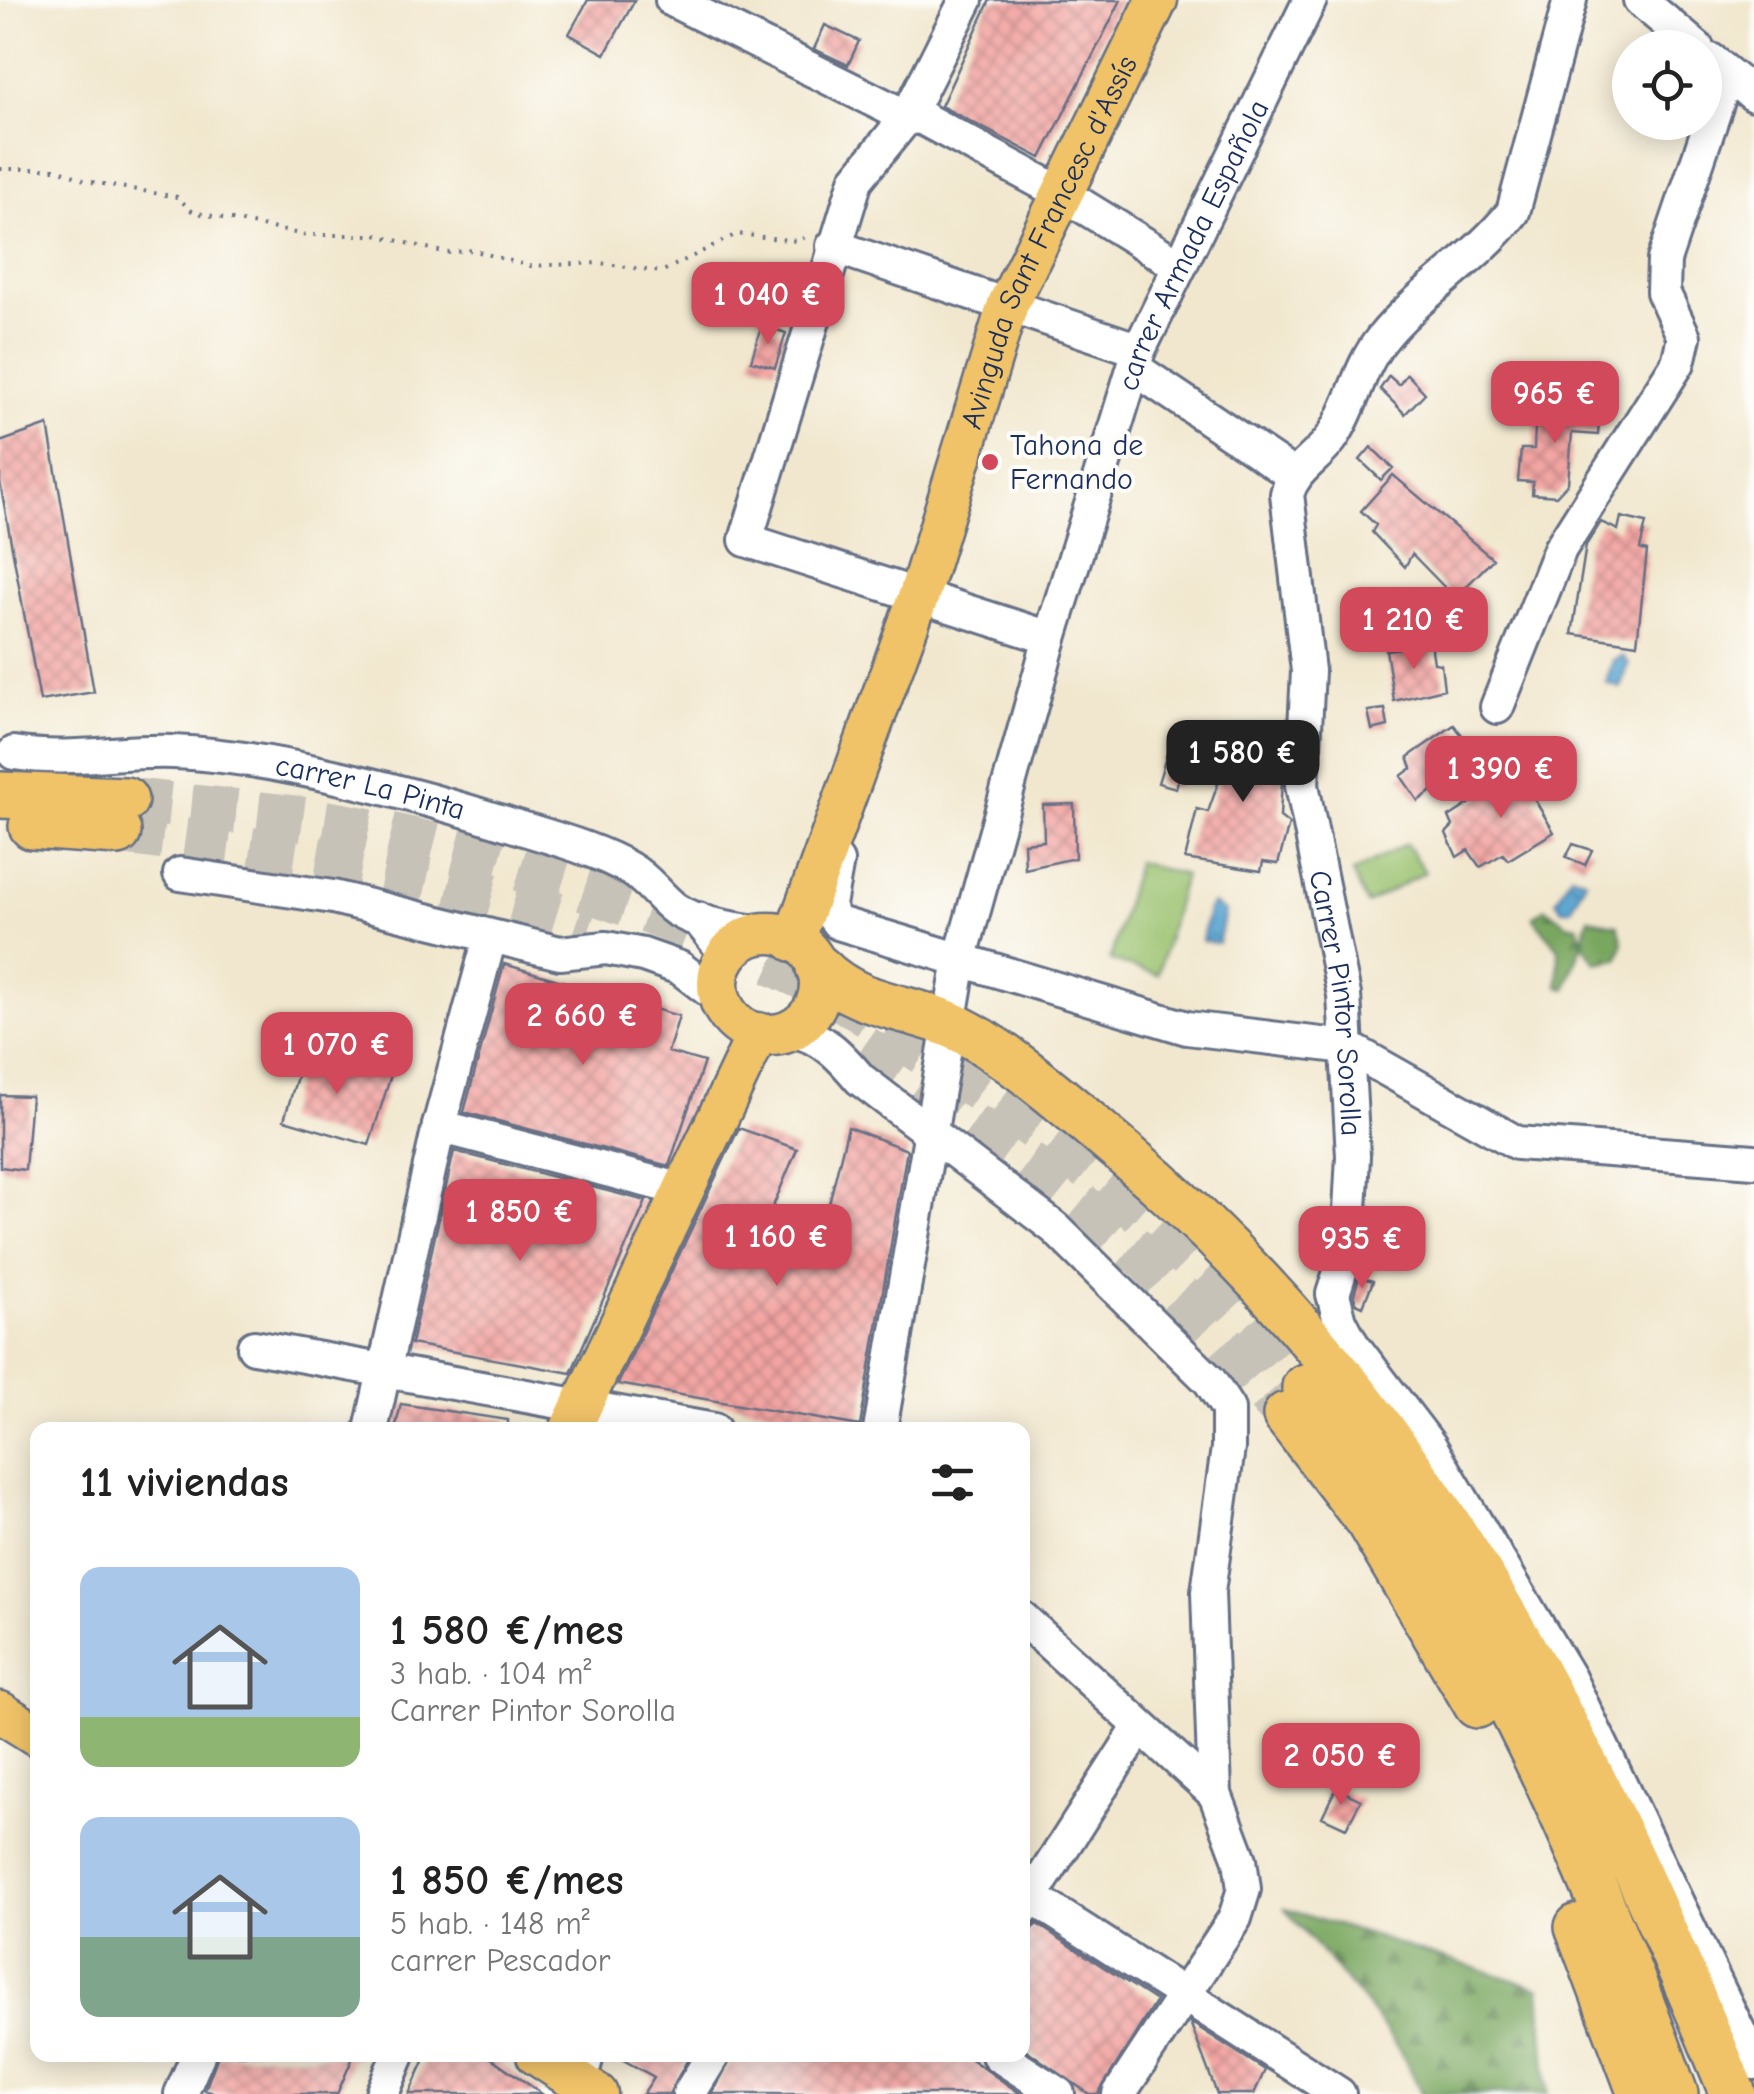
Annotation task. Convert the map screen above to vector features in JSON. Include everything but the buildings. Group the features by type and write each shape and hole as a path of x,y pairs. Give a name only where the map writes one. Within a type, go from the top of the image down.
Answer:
{"highway":[{"path":"0,795 122,816 0,825"},
{"path":"774,949 864,1000 949,1024 1047,1092 1192,1211 1306,1329 1417,1472 1478,1566 1592,1771 1669,1937 1733,2094"},
{"path":"1641,2094 1571,1909 1513,1775 1456,1664 1296,1401 1406,1520 1470,1625 1536,1754 1594,1884 1674,2094"}],"main road":[{"name":"Avinguda Sant Francesc d'Assís","path":"774,949 862,754 919,595 1008,304 1157,0"},
{"path":"574,1418 683,1190 775,1031 809,1015 819,994 774,949 719,984 734,1019 775,1031"},
{"path":"0,1712 30,1731"},
{"path":"550,2062 586,2082"}],"street":[{"path":"672,0 907,117 922,118 1063,194 1180,266"},
{"path":"966,0 907,117 856,180 746,540 1050,638"},
{"name":"carrer Armada Española","path":"881,1422 960,960 1050,638 1137,359 1310,0"},
{"path":"838,233 1137,359 1293,475 1325,448 1340,425 1362,368 1382,338 1492,239 1513,212 1570,0"},
{"path":"1640,0 1676,30"},
{"path":"1722,69 1754,95"},
{"path":"1497,706 1560,548 1678,363 1684,337 1663,292 1664,260 1696,140"},
{"name":"Carrer Pintor Sorolla","path":"1293,475 1288,494 1308,671 1302,785 1333,922 1347,1046 1353,1156 1348,1247 1333,1294 1340,1320 1360,1354 1430,1446 1569,1678 1754,2063"},
{"name":"carrer La Pinta","path":"14,753 59,760 175,752 246,762 410,797 515,826 601,856 630,869 674,908 774,949"},
{"path":"862,754 828,910 838,922 1188,1028 1347,1046 1517,1144 1754,1160"},
{"path":"180,874 333,897 560,953 606,948 644,955 680,968 723,1000"},
{"path":"373,1422 439,1126 490,938"},
{"path":"775,1031 818,1037 836,1050 860,1078 932,1129 1055,1228 1210,1380 1228,1409 1228,1448 1208,1592 1215,1794 1240,1860 1244,1889 1235,1918 1181,1993 1119,2094"},
{"path":"439,1126 683,1190"},
{"path":"254,1346 385,1370 574,1418 621,1422"},
{"path":"1030,1625 1215,1794"},
{"path":"1030,1892 1132,1739"},
{"path":"1030,1903 1181,1993 1338,2094"},
{"path":"182,2094 195,2062"},
{"path":"382,2094 395,2062"},
{"path":"689,2094 708,2062"},
{"path":"1009,2062 1058,2094"}],"path":[{"path":"0,170 58,169 86,180 177,197 192,212 305,235 376,235 446,253 472,250 529,266 600,263 661,272 737,234 798,241 838,233"}],"green space":[{"path":"1406,844 1425,872 1367,904 1352,873"},
{"path":"1137,862 1184,875 1158,975 1110,960"},
{"path":"1546,908 1567,924 1578,926 1582,940 1589,918 1618,925 1623,943 1618,959 1597,963 1582,944 1566,989 1558,987 1559,949 1533,917"},
{"path":"1285,1909 1540,1988 1548,2094 1421,2094 1379,2022"}],"water":[{"path":"1623,656 1629,664 1620,688 1606,683 1613,660"},
{"path":"1571,874 1586,880 1571,909 1562,909 1556,901"},
{"path":"1213,904 1225,912 1218,943 1202,941 1208,909"}],"tunnel":[{"path":"125,800 327,823 446,849 550,878 651,913 800,976 849,1003 982,1091 1132,1204 1221,1290 1305,1387"},
{"path":"118,832 357,866 475,891 591,925"},
{"path":"863,1047 1041,1173 1147,1259 1286,1415"}],"place":[{"name":"Tahona de Fernando","path":"990,462"}]}
